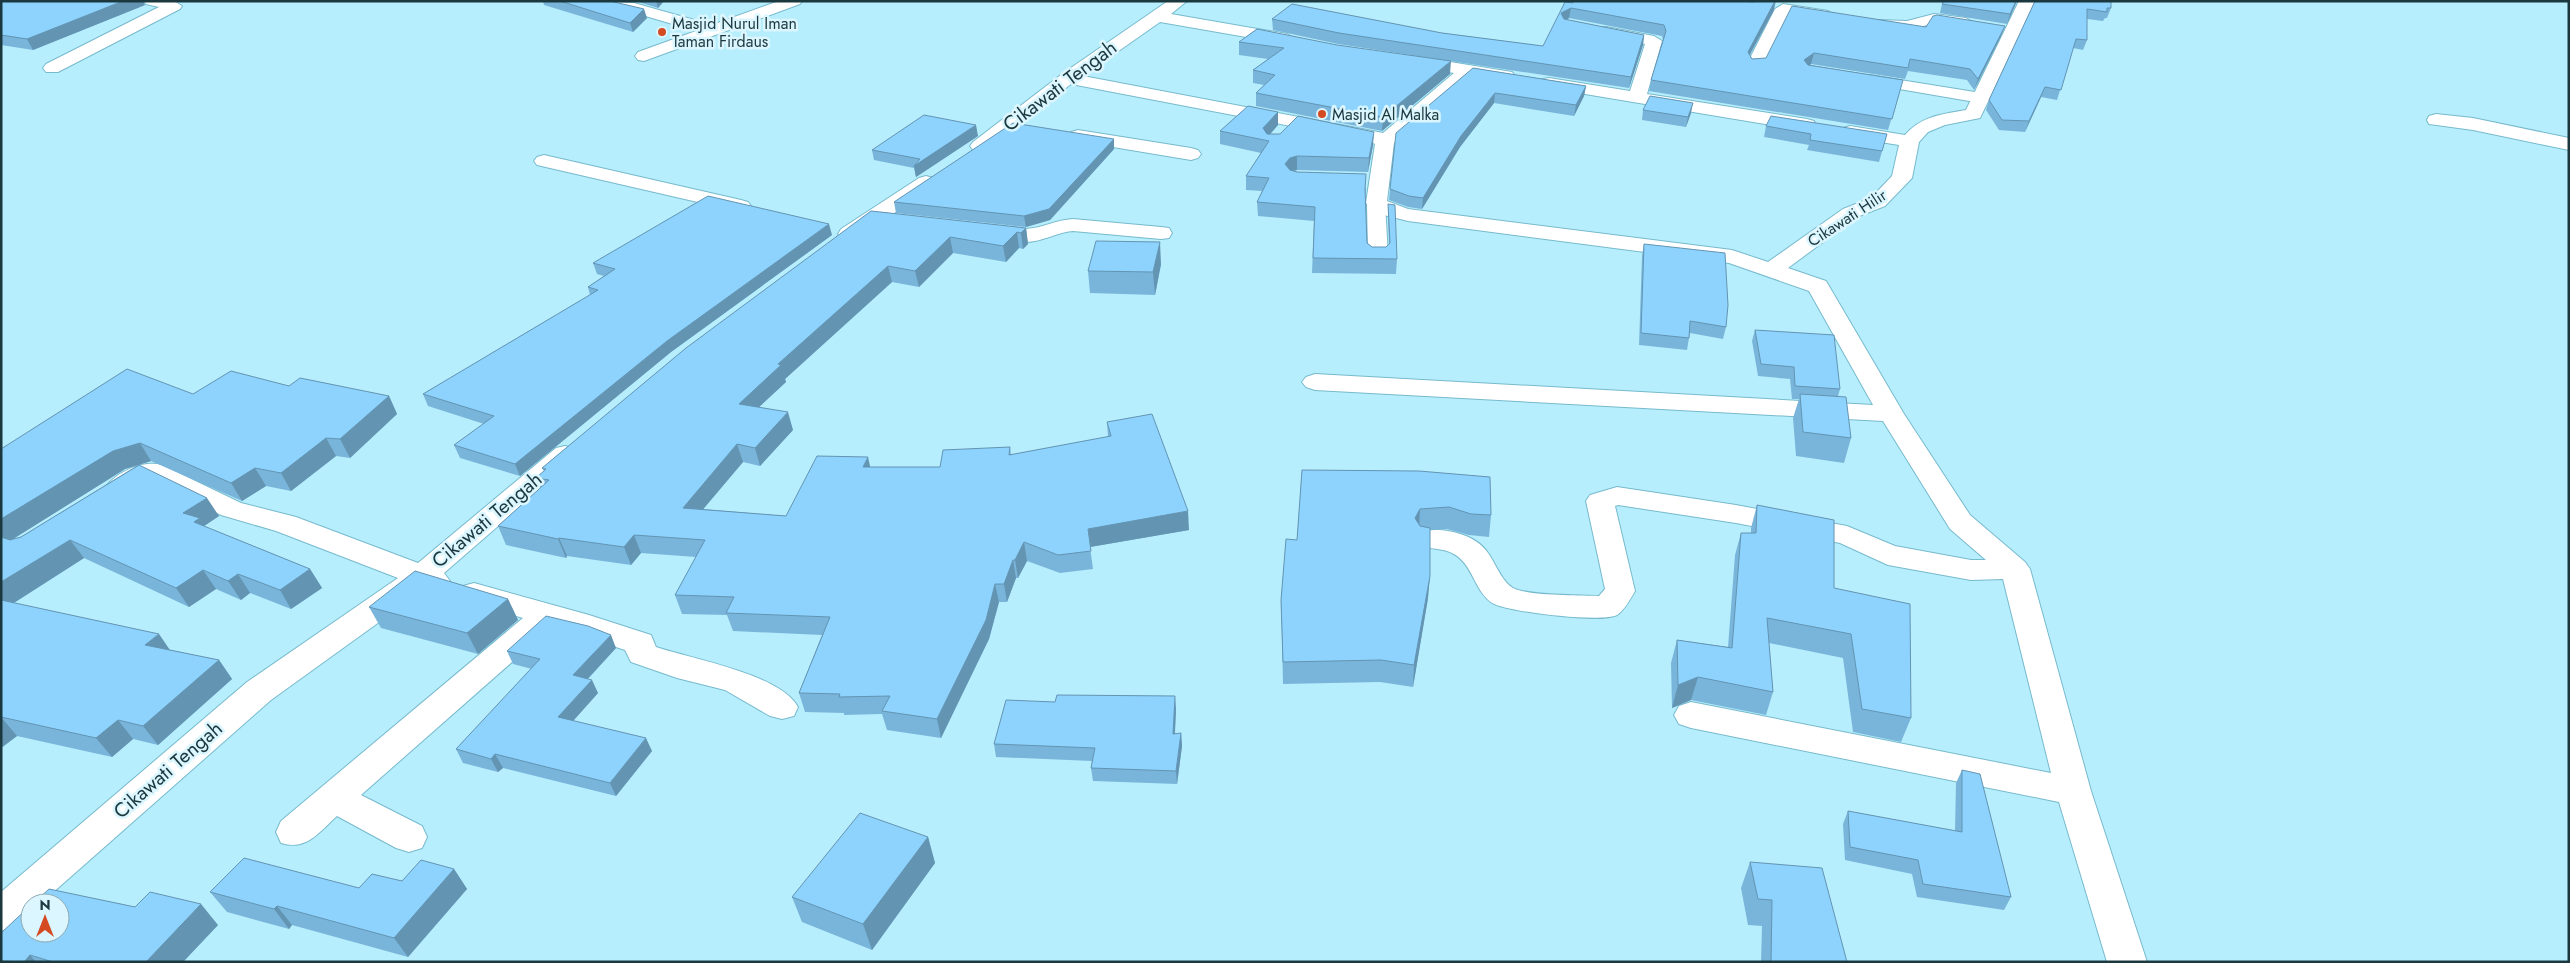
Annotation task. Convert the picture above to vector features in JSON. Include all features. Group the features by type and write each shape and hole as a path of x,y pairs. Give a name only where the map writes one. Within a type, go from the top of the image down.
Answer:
{"street":[{"path":"52,68 174,6 152,1"},
{"path":"598,1 634,8 714,31"},
{"path":"634,8 663,1"},
{"path":"644,56 794,1"},
{"name":"Cikawati Tengah","path":"899,221 846,231 1020,126 1068,78 1179,1"},
{"path":"1393,59 1467,70 1537,84 1910,141 1921,128 1930,123 1973,114 2014,32 2027,1"},
{"path":"1756,64 1783,9 1845,19"},
{"path":"1156,16 1304,42"},
{"path":"1864,22 1907,26 1934,19 2014,32"},
{"path":"1587,28 1654,41 1637,98"},
{"path":"1467,70 1447,90 1385,141 1370,180 1376,203 1387,210 1408,215 1732,257 1818,286 1891,414 1960,522 2015,569 2073,791 2127,962"},
{"path":"1068,78 1374,136 1385,141"},
{"path":"2436,120 2473,124 2569,144"},
{"path":"1058,132 1191,154"},
{"name":"Cikawati Hilir","path":"1771,270 1850,213 1878,202 1902,178 1910,141"},
{"path":"544,161 756,209"},
{"path":"968,229 1027,236 1058,226 1073,225 1161,233"},
{"path":"1314,382 1891,414"},
{"name":"Cikawati Tengah","path":"1,915 259,691 421,577 582,440"},
{"path":"96,502 136,477 152,471 231,509 286,524 421,577 546,615 600,628 640,642 642,654 678,666 734,680 782,707"},
{"path":"1429,539 1454,543 1467,548 1477,558 1491,586 1504,596 1522,600 1607,608 1620,591 1600,501 1617,496 1736,514 1847,535 1888,555 1971,570 2015,569"},
{"path":"294,832 546,615"},
{"path":"1691,715 2073,791"},
{"path":"334,797 409,837"}],"lane":[{"path":"1857,78 1981,98"},
{"path":"1278,137 1294,121"},
{"path":"1376,203 1378,256"}],"building":[{"path":"1,1 123,1 27,39 1,35"},
{"path":"560,1 610,1 644,9 630,23"},
{"path":"1573,1 1775,1 1748,52 1752,59 1766,58 1792,6 1926,27 1933,16 1937,15 2005,26 1978,79 1970,69 1910,59 1908,68 1814,53 1804,60 1808,65 1903,80 1892,119 1651,80 1666,31 1664,25 1571,8 1561,13 1564,19 1644,35 1631,77 1339,33 1272,19 1292,4 1442,33 1543,46 1565,2 1573,3"},
{"path":"1944,1 2016,1 2010,14 1942,4"},
{"path":"2035,1 2111,1 2111,8 2107,8 2107,12 2087,9 2087,40 2076,39 2061,90 2045,87 2029,121 2002,120 1989,100"},
{"path":"1257,29 1337,45 1451,61 1383,117 1256,93 1275,75 1253,70 1284,48 1239,42"},
{"path":"1473,68 1586,86 1576,105 1495,93 1461,136 1423,198 1409,196 1390,189 1396,133"},
{"path":"1650,96 1693,103 1688,117 1643,110"},
{"path":"1248,106 1278,112 1263,128 1267,134 1280,134 1298,116 1374,132 1369,158 1297,156 1290,158 1285,164 1290,170 1297,172 1366,174 1367,243 1372,247 1386,247 1390,243 1388,204 1395,205 1397,259 1313,258 1315,207 1257,202 1269,178 1246,176 1269,141 1220,131"},
{"path":"924,115 976,125 914,166 920,159 872,150"},
{"path":"1771,116 1887,134 1882,151 1810,140 1811,134 1766,126"},
{"path":"1013,123 1114,139 1049,209 1024,216 894,202"},
{"path":"708,196 829,224 667,341 515,464 454,445 494,416 423,394 598,290 588,287 615,269 593,263"},
{"path":"871,211 1026,228 1021,233 1017,232 1003,246 950,237 915,271 888,266 778,364 781,365 739,404 788,412 755,448 737,444 683,508 786,516 817,456 868,457 863,467 940,467 943,450 1010,447 1009,455 1111,436 1107,422 1152,414 1188,511 1088,529 1091,551 1058,555 1024,542 1015,560 1013,560 1004,584 995,584 986,620 937,719 882,711 890,696 839,697 840,694 799,693 830,617 726,613 734,597 675,595 705,540 634,535 624,547 558,539 498,526 549,480 536,478 546,469 542,468 686,348"},
{"path":"1096,241 1160,242 1153,272 1088,271"},
{"path":"1644,244 1725,253 1728,305 1726,327 1690,321 1689,338 1641,333"},
{"path":"1755,330 1834,335 1840,389 1795,386 1794,367 1761,364"},
{"path":"127,369 193,394 231,371 289,386 300,378 389,396 340,439 326,438 281,473 255,468 231,483 140,443 113,451 1,519 1,449"},
{"path":"1800,394 1846,397 1851,438 1803,432"},
{"path":"139,465 207,498 183,513 200,518 194,522 310,569 280,590 238,574 228,581 203,570 176,588 70,540 1,582 1,537 10,540 21,537"},
{"path":"1302,470 1419,471 1490,477 1491,515 1471,514 1449,507 1420,509 1415,518 1420,526 1430,528 1430,576 1414,665 1381,660 1283,662 1281,600 1286,539 1297,540"},
{"path":"1757,505 1834,520 1834,588 1910,604 1911,718 1862,709 1851,634 1767,618 1773,692 1698,677 1678,685 1677,640 1732,648 1741,533 1756,533"},
{"path":"415,571 508,599 467,633 369,607"},
{"path":"1,600 159,634 145,645 219,660 143,726 118,720 96,738 1,717"},
{"path":"546,616 588,626 611,635 573,675 592,680 558,717 646,738 610,783 495,754 491,759 456,749 540,659 507,651"},
{"path":"1057,695 1175,696 1173,734 1181,733 1176,771 1091,768 1095,748 994,744 1006,700 1055,702"},
{"path":"1962,770 1980,774 2011,897 1923,884 1918,860 1850,847 1848,811 1962,832"},
{"path":"860,813 928,837 863,924 792,897"},
{"path":"244,858 359,888 372,874 402,881 421,860 454,869 394,938 277,906 274,909 210,892"},
{"path":"1750,862 1822,868 1847,962 1771,962 1772,900 1758,899"},
{"path":"49,889 68,893 45,893"},
{"path":"150,892 201,904 146,962 53,962 30,955 24,962 1,961 1,933 20,915 20,943 70,943 70,893 135,907"}],"place":[{"name":"Masjid Nurul Iman Taman Firdaus","path":"662,32"},
{"name":"Masjid Al Malka","path":"1322,114"}]}
